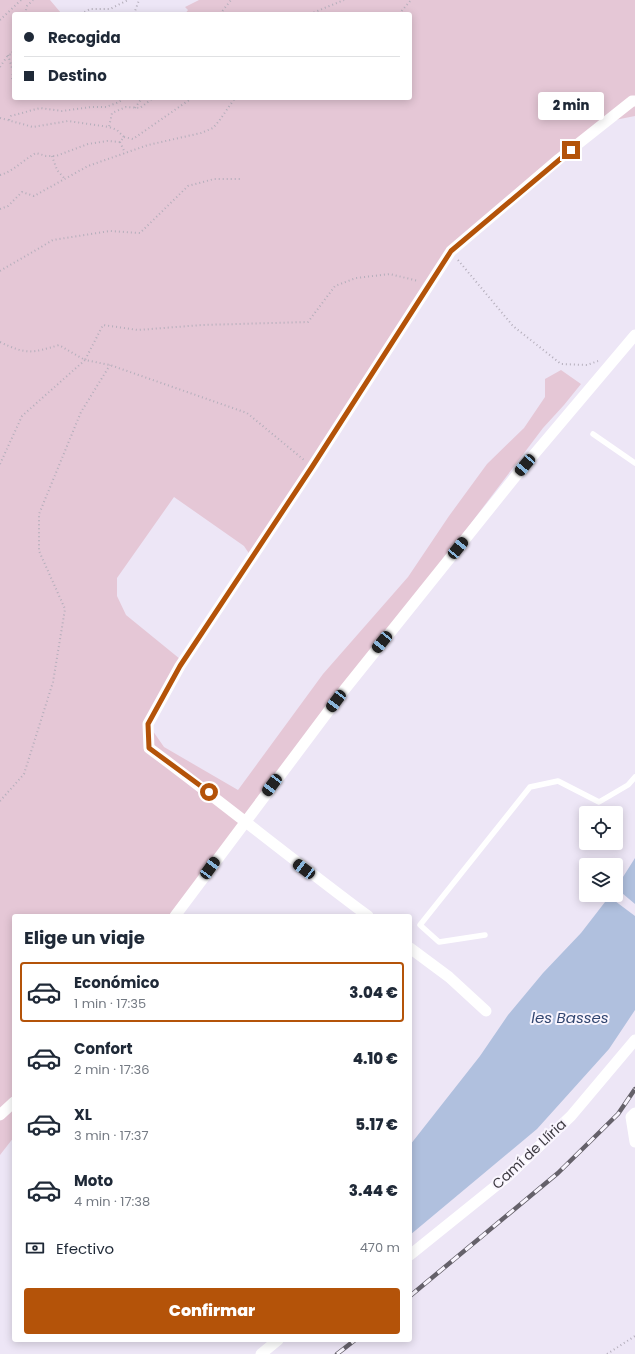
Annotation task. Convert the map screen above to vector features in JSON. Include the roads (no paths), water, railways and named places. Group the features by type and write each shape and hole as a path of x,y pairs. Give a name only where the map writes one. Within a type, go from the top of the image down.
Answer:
{"street":[{"path":"365,914 279,850 245,821 149,748 148,724 180,666 312,467 451,251 559,159 632,101 635,101"},
{"path":"176,914 345,689 506,489 635,335"},
{"path":"412,949 449,977 486,1011"},
{"name":"Camí de Llíria","path":"412,1253 508,1176 571,1116 635,1040"},
{"path":"0,1114 12,1104"},
{"path":"635,1113 631,1117 635,1142"},
{"path":"262,1354 276,1342"}],"lane":[{"path":"593,434 635,463"},
{"path":"485,935 439,942 420,925 530,787 558,781 599,802 628,785 635,777"}],"water":[{"path":"635,858 635,904 623,894 623,877"},
{"name":"les Basses","path":"605,902 616,902 635,916 635,1010 609,1049 537,1129 412,1233 412,1142 480,1056 508,1015 543,973 581,933"}],"railway":[{"path":"412,1294 558,1173 618,1114 635,1089"},
{"path":"337,1354 352,1342"}]}
